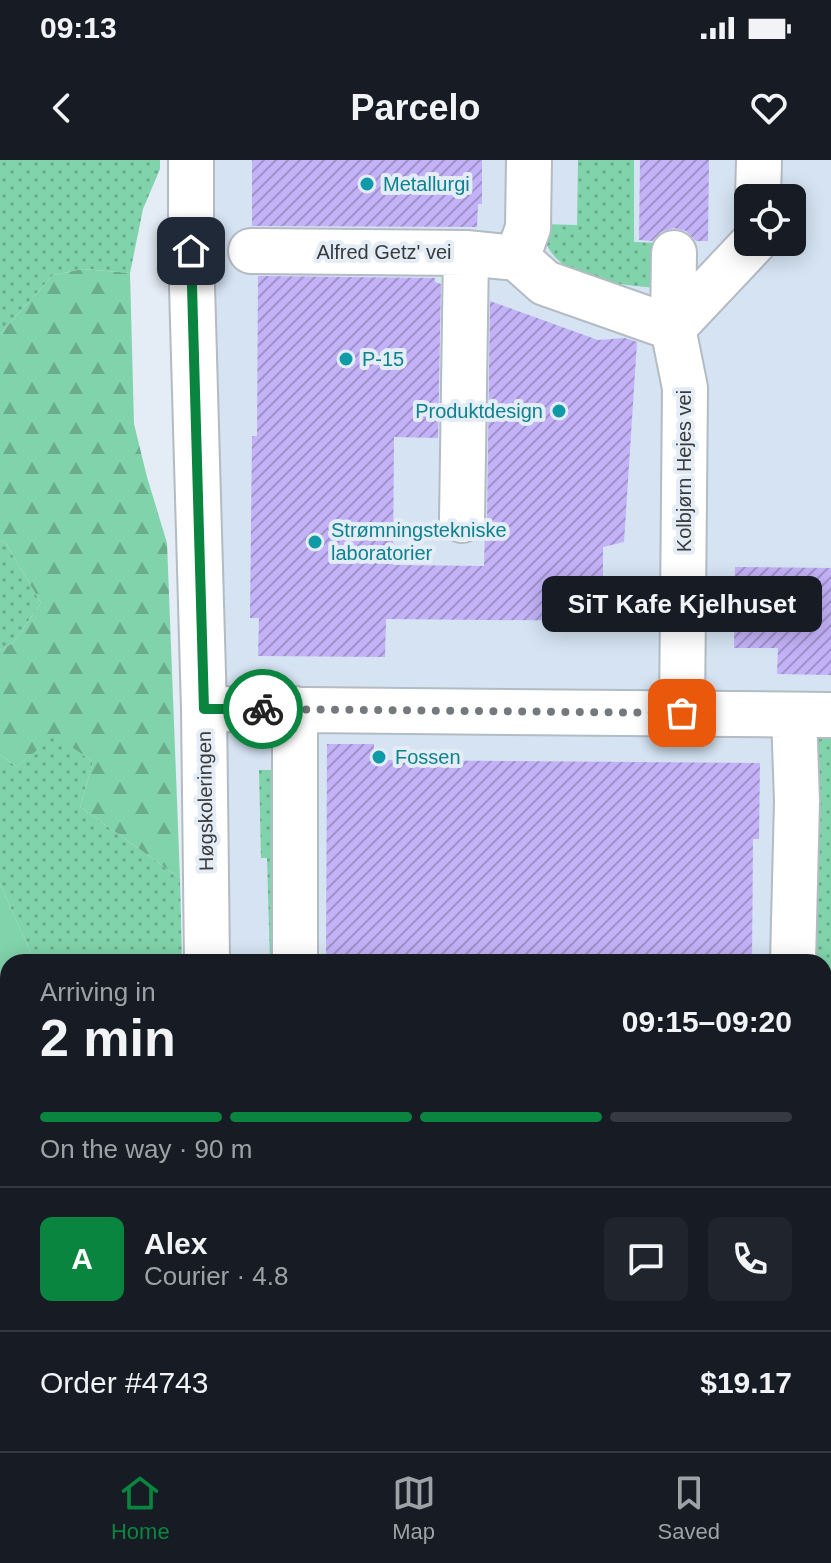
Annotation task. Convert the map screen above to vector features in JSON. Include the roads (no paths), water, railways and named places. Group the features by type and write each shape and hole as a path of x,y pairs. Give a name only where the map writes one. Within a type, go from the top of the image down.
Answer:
{"street":[{"name":"Høgskoleringen","path":"191,160 207,954"},
{"path":"529,160 528,228 517,258 545,283 673,328 741,256"},
{"path":"758,184 759,160"},
{"name":"Alfred Getz' vei","path":"251,251 466,253 517,258"},
{"path":"462,520 466,253"},
{"name":"Kolbjørn Hejes vei","path":"674,253 673,328 685,388 682,713"},
{"path":"204,709 812,715 797,801 793,954"},
{"path":"295,709 295,954"}],"place":[{"name":"Metallurgi","path":"367,184"},
{"name":"P-15","path":"346,359"},
{"name":"Produktdesign","path":"559,411"},
{"name":"Strømningstekniske laboratorier","path":"315,542"},
{"name":"SiT Kafe Kjelhuset","path":"682,713"},
{"name":"Fossen","path":"379,757"}]}
